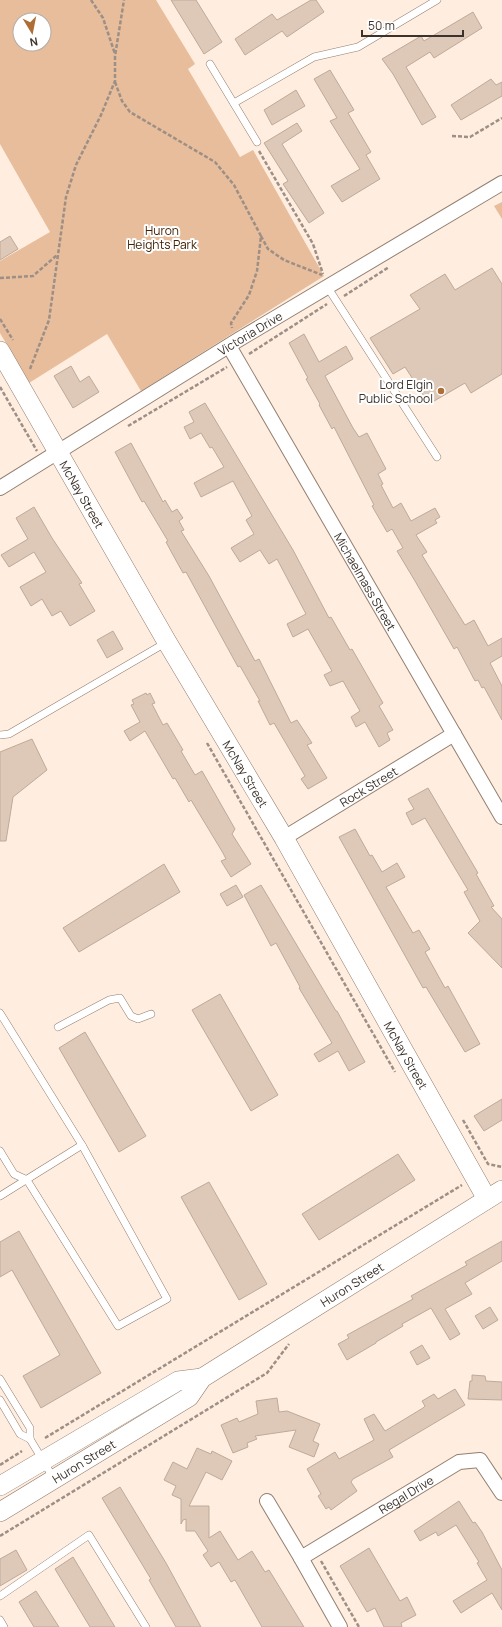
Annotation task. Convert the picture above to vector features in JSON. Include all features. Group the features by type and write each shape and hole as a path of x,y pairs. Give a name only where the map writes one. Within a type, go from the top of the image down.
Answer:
{"street":[{"name":"Victoria Drive","path":"0,488 234,343 328,288 502,182"},
{"name":"Michaelmass Street","path":"234,343 502,817"},
{"name":"McNay Street","path":"0,351 167,642 494,1195"},
{"name":"Rock Street","path":"284,838 454,734"},
{"name":"Huron Street","path":"0,1512 189,1398 202,1378 494,1195"},
{"name":"Huron Street","path":"0,1486 178,1381 202,1378"},
{"name":"Regal Drive","path":"301,1558 459,1462 480,1460 502,1493"},
{"path":"267,1501 340,1627"}],"lane":[{"path":"234,103 314,57 358,47 437,0"},
{"path":"210,64 257,145"},
{"path":"328,288 436,457"},
{"path":"0,735 9,734 167,642"},
{"path":"58,1027 109,1000 120,998 131,1016 138,1019 151,1014"},
{"path":"0,1012 82,1145 167,1299 118,1326 27,1180 14,1174 0,1151"},
{"path":"0,1196 82,1145"},
{"path":"0,1379 30,1428 30,1439 54,1479"},
{"path":"0,1400 20,1434 30,1439"},
{"path":"0,1596 88,1535 146,1627"},
{"path":"0,1620 4,1627"}],"path":[{"path":"91,0 103,18 116,56"},
{"path":"30,369 49,320 66,197 76,165 101,115 114,82 124,0"},
{"path":"114,82 122,100 130,112 215,162 234,185 268,249 284,260 324,276 313,244 257,145"},
{"path":"452,136 470,137 502,118"},
{"path":"234,343 231,322 249,295 257,271 261,236"},
{"path":"0,278 33,276 57,255"},
{"path":"249,354 327,304"},
{"path":"127,427 229,366"},
{"path":"0,387 37,452"},
{"path":"206,741 395,1072"},
{"path":"46,1438 462,1184 458,1178"},
{"path":"0,1536 267,1373 289,1344"},
{"path":"0,1464 22,1451"},
{"path":"321,1560 359,1627"}],"green space":[{"name":"Huron Heights Park","path":"0,0 156,0 195,64 188,69 240,157 253,150 324,276 141,391 107,334 29,383 0,333 0,261 50,232 0,144"},
{"path":"502,202 502,219 494,206"}],"building":[{"path":"171,0 196,0 222,42 204,54"},
{"path":"311,0 316,0 324,12 287,37 282,31 245,55 235,39 272,14 277,20"},
{"path":"473,12 482,28 434,58 430,52 406,67 436,117 422,125 393,74 382,59 421,36 424,41"},
{"path":"330,70 354,110 348,113 371,152 366,155 380,179 342,202 331,186 360,169 330,121 337,118 314,79"},
{"path":"491,79 496,85 502,82 502,96 461,120 451,105"},
{"path":"296,90 305,106 272,125 264,110"},
{"path":"297,123 302,131 282,144 324,213 309,223 283,184 288,181 264,143"},
{"path":"10,236 18,249 0,260 0,242"},
{"path":"492,268 502,284 502,374 471,393 465,383 429,404 405,367 393,374 370,338 420,309 410,295 445,274 455,290"},
{"path":"304,334 319,362 346,346 353,359 325,376 353,428 359,437 367,433 386,469 378,474 383,484 381,485 393,508 401,503 411,521 435,508 440,517 435,520 437,523 416,535 427,552 422,555 465,625 474,620 488,646 502,638 502,656 490,663 502,686 502,720 484,687 482,688 478,680 475,681 457,647 454,649 397,551 403,548 392,529 387,532 372,506 374,505 334,427 332,429 319,405 320,404 306,379 308,378 289,343"},
{"path":"71,366 80,382 89,376 99,392 73,408 54,376"},
{"path":"205,403 293,550 329,618 331,617 350,650 352,649 383,703 379,706 393,730 387,733 390,740 379,747 365,722 356,727 351,717 360,711 343,681 330,686 324,675 332,671 308,629 293,637 287,624 306,614 277,559 269,564 260,550 240,562 231,548 254,534 246,520 252,516 233,481 201,497 194,483 224,467 212,447 210,448 201,433 190,439 184,427 194,422 189,412"},
{"path":"131,443 163,502 165,500 172,512 177,509 183,518 179,521 184,530 181,531 209,576 255,661 259,659 291,723 297,720 312,743 307,745 327,778 308,789 301,779 305,776 274,723 270,725 258,701 260,701 240,666 238,667 186,572 183,573 166,542 168,541 144,501 142,502 115,452"},
{"path":"34,507 52,538 82,583 79,584 95,611 70,626 61,611 52,616 42,599 31,606 20,587 46,572 34,552 9,567 1,555 28,539 16,518"},
{"path":"113,631 123,649 107,658 97,640"},
{"path":"146,693 147,695 150,693 155,703 152,704 163,725 167,723 183,750 181,751 195,775 202,771 235,829 232,834 251,864 231,877 221,861 226,859 223,853 191,800 189,802 175,778 173,779 145,731 130,741 124,731 140,722 131,705 134,704 132,700"},
{"path":"32,739 47,770 13,797 6,841 0,841 0,752"},
{"path":"428,788 478,873 476,874 494,906 491,907 502,919 502,968 468,933 480,921 464,892 468,890 425,818 412,825 406,813 414,809 408,799"},
{"path":"355,829 370,856 372,855 382,872 397,863 405,877 386,887 413,933 419,930 430,949 425,952 445,988 448,986 480,1044 465,1052 426,987 423,988 339,837"},
{"path":"164,864 180,892 79,952 63,928"},
{"path":"236,885 243,897 227,906 220,894"},
{"path":"261,885 337,1011 365,1062 349,1071 338,1051 319,1062 314,1054 332,1043 299,988 300,987 276,943 271,946 244,895"},
{"path":"220,994 278,1095 251,1111 192,1010"},
{"path":"85,1032 146,1136 119,1152 59,1048"},
{"path":"502,1099 502,1120 484,1131 474,1116"},
{"path":"398,1154 415,1180 319,1240 302,1214"},
{"path":"209,1182 267,1284 239,1300 181,1197"},
{"path":"19,1231 101,1373 41,1408 23,1376 60,1355 12,1270 0,1277 0,1242"},
{"path":"502,1241 502,1261 465,1283 472,1294 445,1309 460,1334 450,1340 431,1308 402,1324 403,1326 347,1360 338,1344 349,1338 347,1335 413,1299 411,1296 467,1265 465,1262"},
{"path":"490,1307 498,1320 483,1329 475,1316"},
{"path":"422,1345 430,1358 417,1365 410,1352"},
{"path":"472,1375 485,1376 486,1381 502,1382 502,1400 468,1399"},
{"path":"455,1389 465,1405 389,1450 393,1457 353,1479 351,1482 357,1491 331,1510 329,1507 326,1509 318,1496 321,1494 307,1469 335,1452 339,1459 374,1440 364,1419 374,1414 385,1431 423,1408 425,1406 422,1401 434,1394 438,1399"},
{"path":"277,1398 279,1412 287,1411 320,1424 313,1441 319,1444 314,1457 289,1447 296,1430 255,1436 257,1439 247,1443 248,1447 233,1453 221,1425 237,1418 239,1422 258,1414 256,1401"},
{"path":"197,1448 211,1454 212,1451 232,1461 222,1480 206,1472 189,1506 209,1506 209,1538 220,1531 238,1560 252,1551 265,1572 269,1570 304,1627 262,1627 235,1580 231,1582 219,1562 211,1567 203,1555 208,1551 195,1531 186,1531 186,1519 183,1520 181,1524 181,1499 172,1495 176,1486 164,1480 173,1462 187,1469"},
{"path":"120,1487 166,1563 201,1627 176,1627 149,1580 151,1579 102,1498"},
{"path":"459,1501 473,1523 475,1522 482,1532 502,1570 502,1610 492,1593 461,1613 453,1601 487,1580 477,1563 479,1562 456,1525 438,1536 436,1532 420,1541 414,1531"},
{"path":"369,1548 400,1601 407,1597 416,1615 401,1623 402,1627 384,1627 375,1608 367,1612 340,1566"},
{"path":"16,1550 27,1570 0,1586 0,1559"},
{"path":"73,1557 115,1627 90,1627 55,1569"},
{"path":"36,1591 59,1627 34,1627 19,1602"}],"place":[{"name":"Lord Elgin Public School","path":"441,391"}]}
